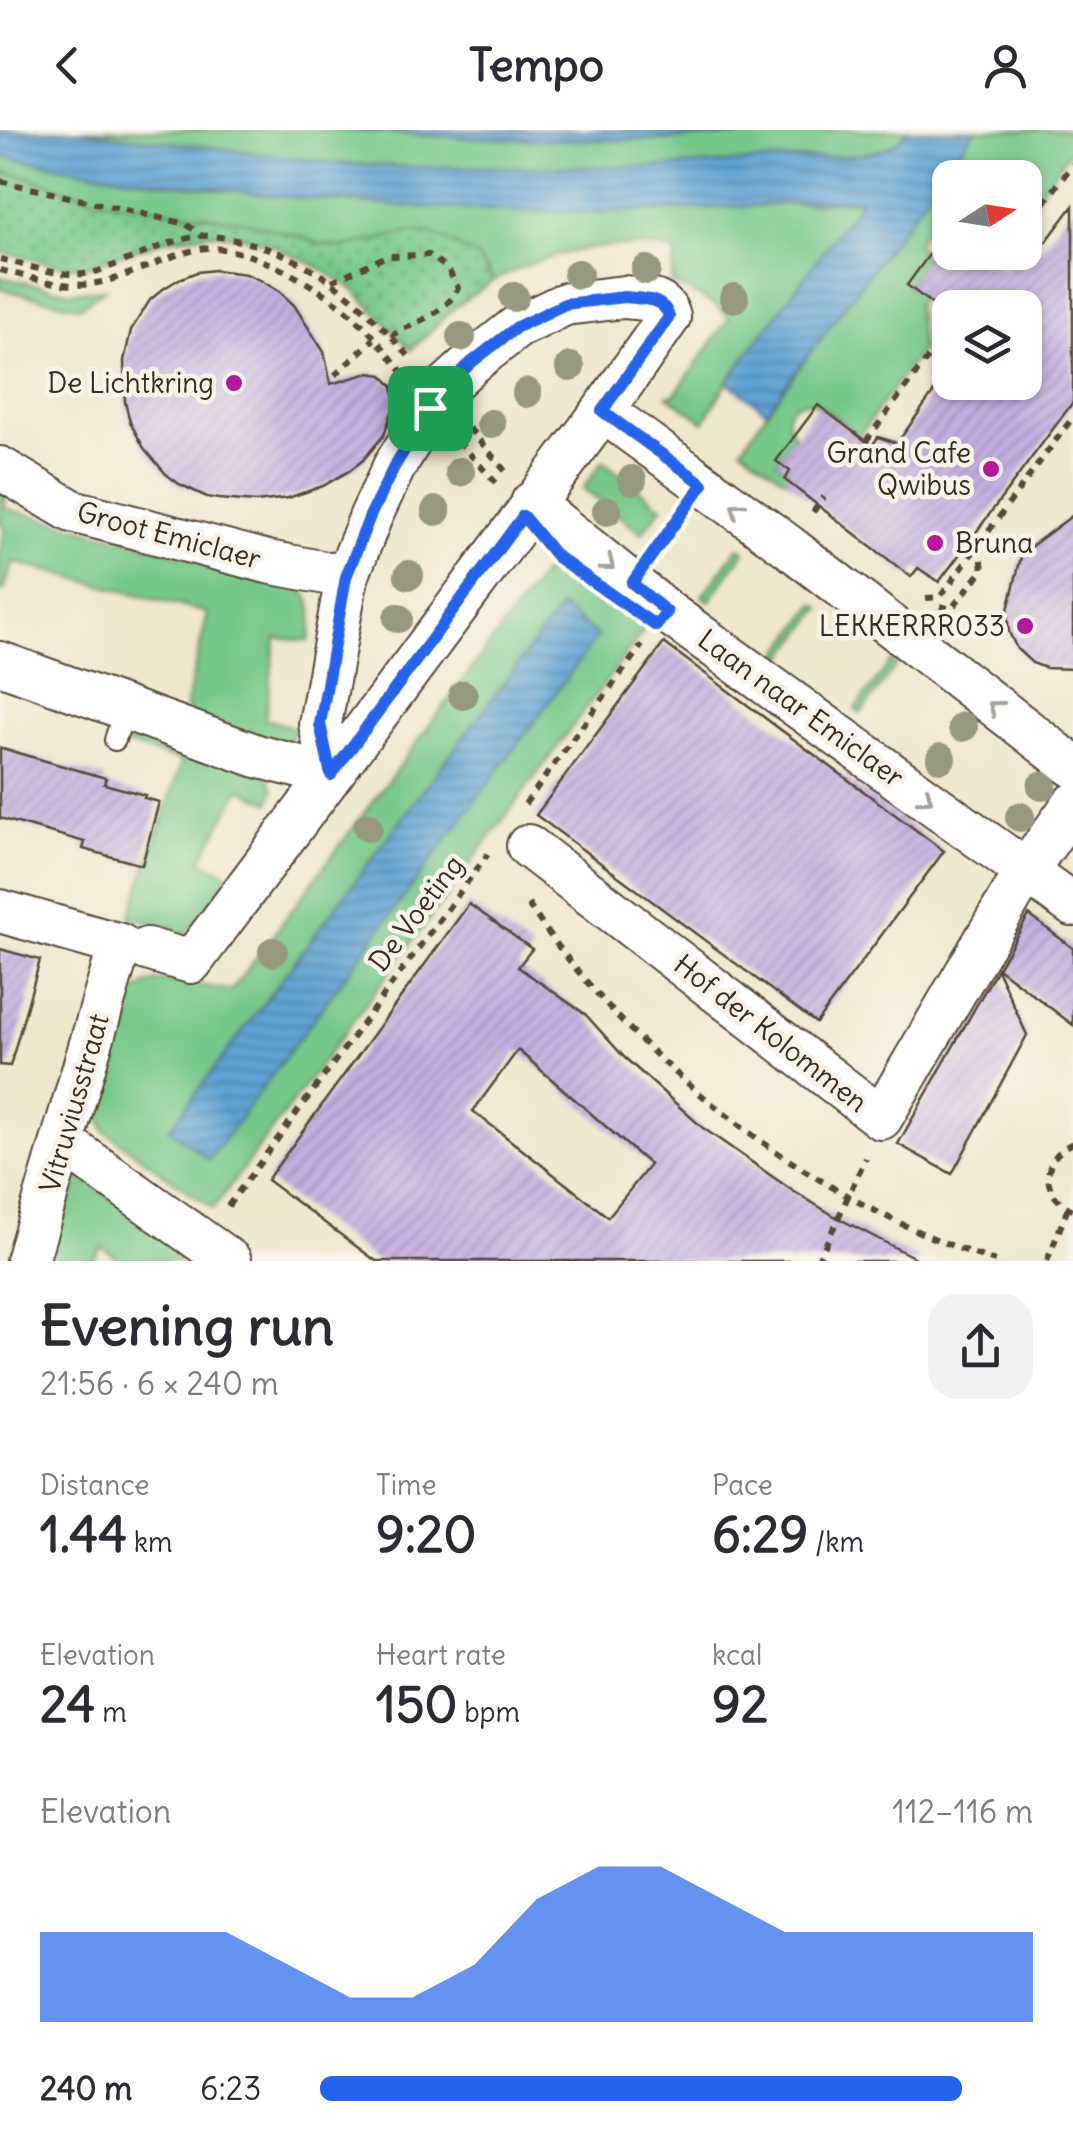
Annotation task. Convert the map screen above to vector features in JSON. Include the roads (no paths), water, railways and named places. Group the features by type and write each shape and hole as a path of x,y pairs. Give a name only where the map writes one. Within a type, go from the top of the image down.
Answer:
{"street":[{"path":"0,911 192,962 602,411 669,317 662,304 624,297 565,304 517,327 472,362 435,400 394,467 346,577 320,724 331,775"},
{"path":"602,411 788,546 1073,766"},
{"name":"Groot Emiclaer","path":"0,468 72,511 268,562 346,577"},
{"name":"Laan naar Emiclaer","path":"528,510 1073,905"},
{"path":"0,665 120,724 331,775"},
{"path":"1026,870 1073,805"},
{"name":"Hof der Kolommen","path":"512,836 881,1118 1026,870"},
{"name":"Vitruviusstraat","path":"27,1261 62,1142 134,946"},
{"path":"62,1142 216,1251"}],"water":[{"path":"0,130 76,130 333,163 411,167 668,167 847,156 889,147 907,130 975,130 953,160 932,160 932,188 767,411 727,382 861,200 616,212 435,208 216,189 0,156"},
{"path":"348,130 822,130 704,138 585,140 466,138"},
{"path":"561,607 598,636 209,1160 169,1129"}],"place":[{"name":"De Lichtkring","path":"234,383"},
{"name":"Grand Cafe Qwibus","path":"991,469"},
{"name":"Bruna","path":"935,543"},
{"name":"LEKKERRR033","path":"1025,626"}]}
